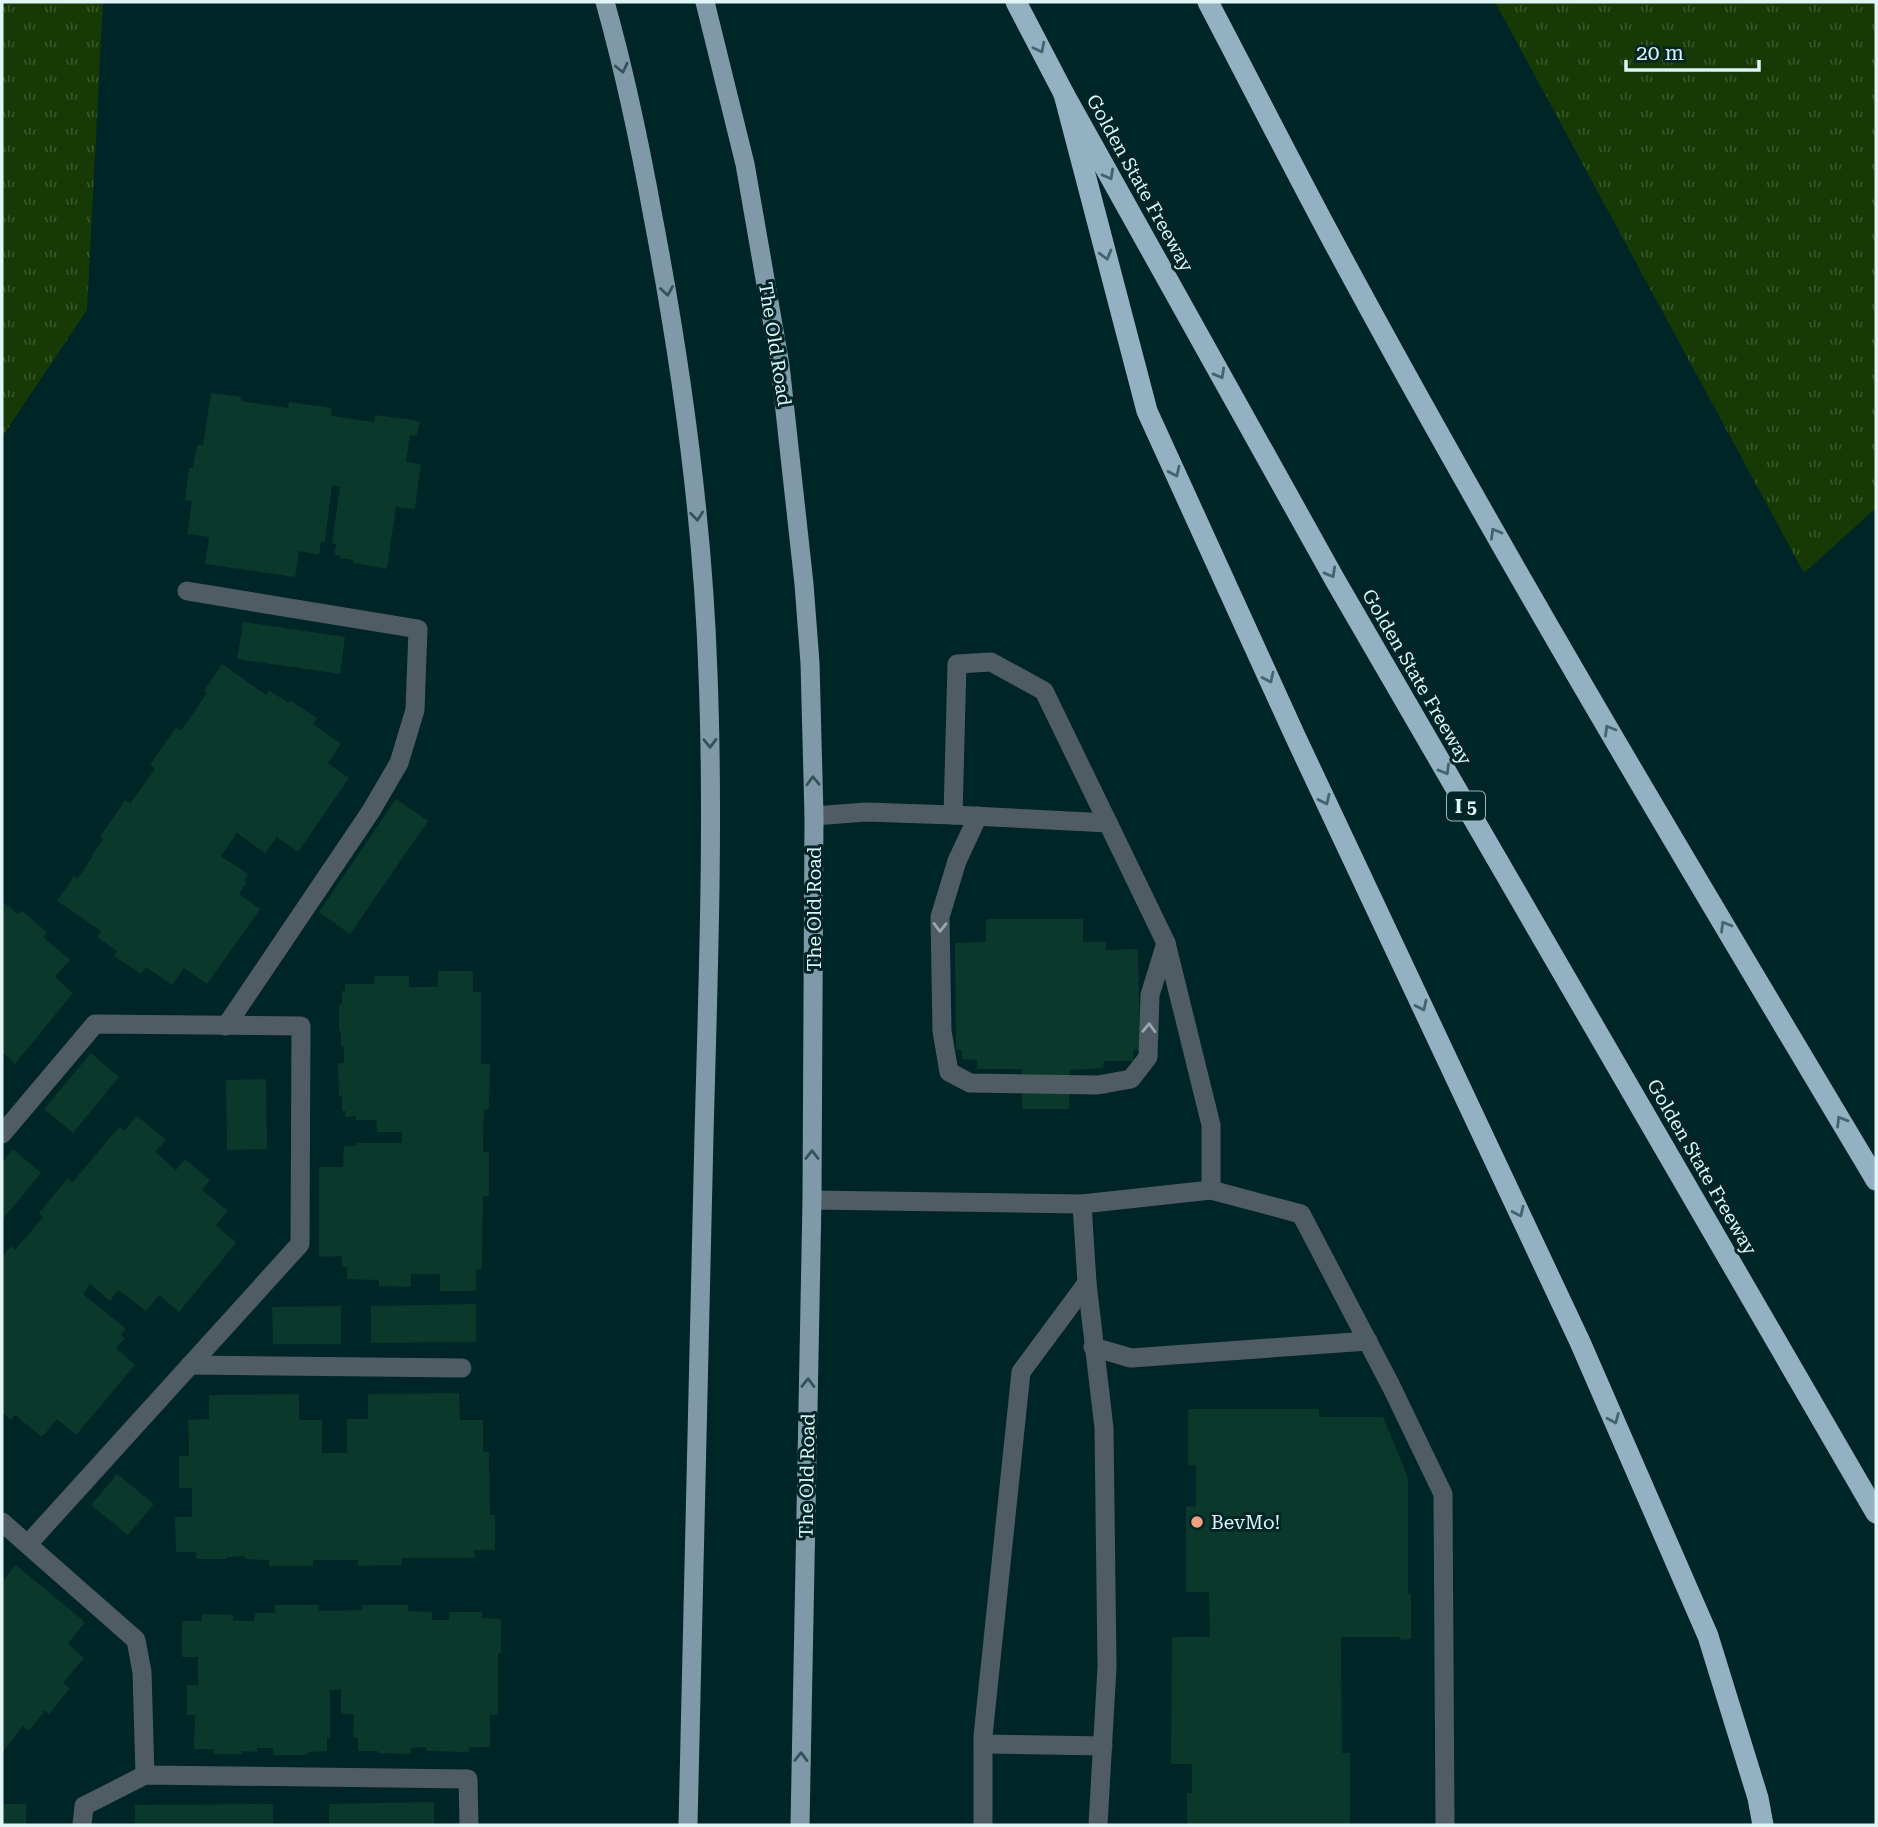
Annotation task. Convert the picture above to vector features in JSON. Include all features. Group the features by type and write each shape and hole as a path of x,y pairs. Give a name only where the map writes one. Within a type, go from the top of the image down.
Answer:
{"highway":[{"name":"Golden State Freeway","path":"1016,2 1064,94 1335,580 1876,1513"},
{"path":"1208,2 1333,243 1471,491 1624,757 1876,1180"},
{"path":"1064,94 1147,411 1296,738 1592,1367 1708,1636 1758,1798 1763,1825"}],"main road":[{"path":"605,2 640,150 667,290 689,441 708,672 711,805 688,1825"},
{"name":"The Old Road","path":"705,2 745,164 780,365 810,663 814,816 812,1200 800,1825"}],"lane":[{"path":"187,591 418,629 415,710 399,763 371,811 226,1026"},
{"path":"953,815 957,664 991,662 1044,691 1166,943 1211,1125 1211,1190"},
{"path":"814,816 866,812 1108,823"},
{"path":"978,816 957,861 940,917 943,1031 948,1072 970,1083 1098,1085 1131,1079 1148,1057 1150,995 1166,943"},
{"path":"2,1134 95,1024 301,1026 300,1244 28,1544"},
{"path":"812,1200 1082,1204 1211,1190 1301,1214 1368,1341 1443,1494 1445,1825"},
{"path":"1082,1204 1093,1347 1104,1428 1107,1667 1098,1825"},
{"path":"983,1825 983,1744 1021,1372 1087,1283"},
{"path":"1093,1347 1131,1359 1368,1341"},
{"path":"190,1365 461,1368"},
{"path":"2,1522 136,1640 142,1672 145,1775"},
{"path":"983,1744 1103,1746"},
{"path":"82,1825 84,1806 145,1775 468,1779 469,1825"}],"green space":[{"path":"2,2 103,2 87,310 2,437"},
{"path":"1495,2 1876,2 1876,508 1804,573"}],"building":[{"path":"211,393 242,397 241,401 288,408 289,402 332,408 331,416 374,422 375,415 420,421 417,436 410,435 406,462 421,464 415,509 396,507 387,569 353,563 353,560 334,555 336,544 332,543 340,487 332,485 325,542 321,542 319,555 299,551 295,577 205,564 209,537 187,534 192,501 185,500 189,468 193,468 197,445 203,445"},
{"path":"243,622 345,637 340,674 237,659"},
{"path":"222,664 266,695 269,690 317,718 313,724 341,744 328,763 349,778 298,852 277,837 265,853 237,833 221,856 248,874 244,880 247,882 239,894 260,909 207,984 184,968 172,985 146,967 141,974 114,956 117,951 97,937 101,931 57,901 74,876 77,879 93,856 103,839 100,837 125,800 130,804 155,769 150,765 176,727 181,731 207,693 204,691"},
{"path":"396,799 428,821 350,934 319,912"},
{"path":"2,901 18,914 21,910 47,932 43,937 70,960 55,977 73,993 15,1064 2,1052"},
{"path":"986,919 1083,919 1083,942 1106,942 1106,950 1138,949 1140,1050 1133,1050 1133,1061 1104,1061 1103,1068 1070,1070 1069,1109 1022,1109 1022,1069 977,1069 977,1060 962,1059 962,1050 956,1050 955,943 986,942"},
{"path":"438,971 473,971 473,992 481,992 481,1064 490,1064 489,1109 484,1109 483,1152 489,1152 489,1196 483,1196 482,1269 476,1269 476,1291 440,1291 440,1274 411,1274 411,1287 379,1286 379,1280 347,1279 347,1267 342,1267 342,1256 319,1257 319,1167 343,1167 344,1146 356,1146 356,1143 402,1143 402,1132 377,1132 376,1120 356,1120 356,1116 345,1117 346,1111 342,1111 338,1063 344,1063 344,1046 341,1046 339,1031 342,991 345,991 345,984 375,984 374,976 409,976 409,987 438,987"},
{"path":"91,1053 119,1077 73,1133 44,1109"},
{"path":"266,1079 267,1149 227,1150 226,1080"},
{"path":"137,1116 166,1140 155,1152 176,1170 185,1159 210,1180 202,1190 228,1211 216,1225 236,1243 179,1312 159,1295 146,1311 118,1290 110,1301 90,1284 83,1294 126,1329 121,1335 125,1338 116,1348 135,1365 76,1435 57,1419 42,1437 15,1415 11,1420 2,1412 2,1257 11,1246 15,1250 43,1217 39,1213 68,1178 72,1183 119,1127 124,1131"},
{"path":"13,1149 41,1173 2,1220 2,1162"},
{"path":"476,1304 476,1342 371,1343 371,1306"},
{"path":"341,1306 341,1344 273,1344 272,1307"},
{"path":"459,1393 460,1420 483,1420 483,1452 489,1452 490,1515 495,1515 495,1550 474,1550 475,1558 402,1558 402,1565 358,1566 358,1560 313,1560 313,1566 269,1566 269,1560 245,1559 245,1556 196,1559 196,1552 176,1552 175,1517 192,1517 192,1488 179,1488 179,1456 189,1456 188,1420 209,1419 209,1395 299,1394 299,1420 322,1420 322,1453 347,1453 347,1419 368,1419 368,1394"},
{"path":"1188,1409 1319,1409 1319,1417 1383,1417 1408,1478 1408,1594 1411,1594 1411,1639 1341,1637 1342,1753 1350,1753 1350,1825 1187,1825 1187,1793 1192,1793 1192,1764 1171,1764 1172,1637 1210,1637 1209,1592 1186,1592 1186,1506 1196,1507 1196,1465 1188,1465"},
{"path":"117,1474 154,1504 128,1535 91,1505"},
{"path":"16,1565 85,1622 68,1644 84,1658 63,1683 70,1688 49,1714 45,1710 29,1731 23,1726 2,1753 2,1582"},
{"path":"275,1605 319,1605 319,1611 362,1610 362,1605 408,1605 408,1611 432,1612 432,1620 449,1620 449,1612 482,1612 482,1618 501,1619 498,1715 490,1715 490,1747 469,1747 469,1752 411,1748 411,1754 358,1751 358,1738 353,1738 354,1714 341,1714 341,1690 330,1690 330,1738 327,1738 327,1751 308,1752 308,1755 273,1755 273,1748 257,1748 257,1752 242,1751 242,1754 214,1754 214,1749 194,1749 195,1715 187,1715 187,1685 198,1685 198,1657 182,1657 182,1621 202,1621 202,1614 233,1615 233,1621 254,1621 255,1613 275,1613"},
{"path":"434,1802 434,1825 329,1825 329,1804"},
{"path":"2,1804 26,1804 26,1825 2,1825"},
{"path":"273,1804 273,1825 135,1825 135,1805"}],"place":[{"name":"BevMo!","path":"1197,1522"}]}
